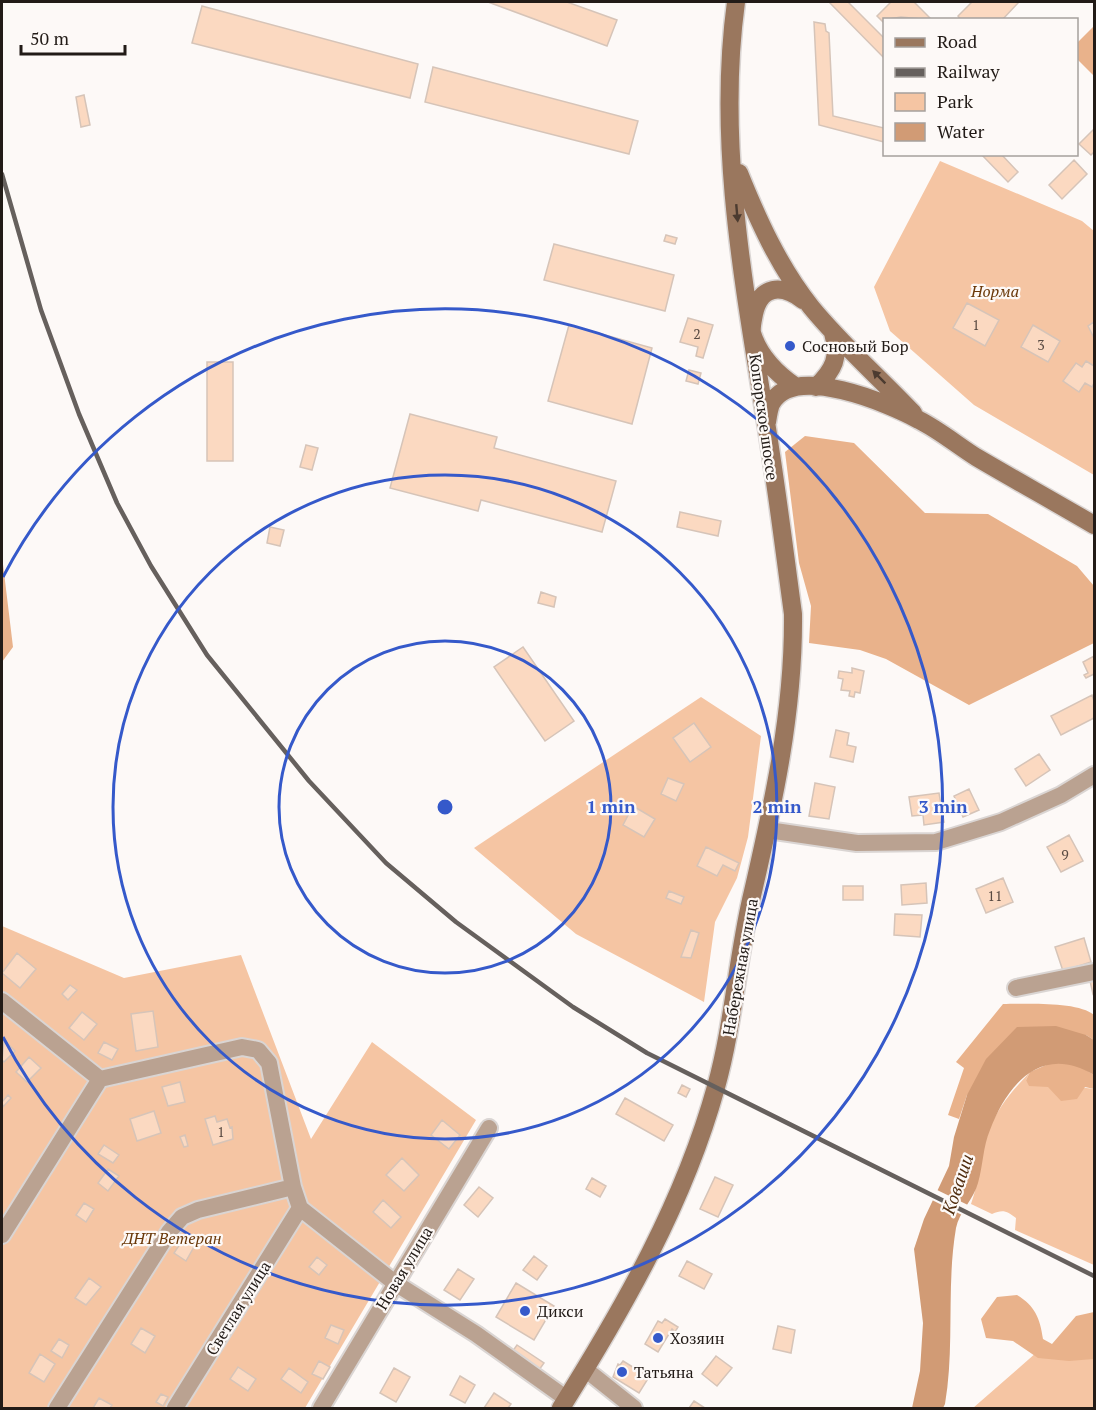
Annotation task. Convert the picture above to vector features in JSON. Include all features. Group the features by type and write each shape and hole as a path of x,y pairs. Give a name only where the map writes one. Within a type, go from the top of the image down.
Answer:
{"main road":[{"name":"Копорское шоссе","path":"736,2 728,110 731,155 751,331 793,614 787,728 768,830"},
{"path":"731,155 766,236 809,304 833,333 919,420"},
{"path":"796,387 771,368 751,331 756,304 763,294 772,289 791,291 809,304"},
{"path":"816,387 830,374 836,360 837,347 833,333"},
{"path":"766,423 771,403 781,394 796,387 843,390 872,399 919,420 974,455 1095,525"},
{"name":"Набережная улица","path":"564,1404 662,1232 716,1089 728,1040 742,945 768,830"}],"street":[{"path":"768,830 857,843 936,842 1001,822 1061,795 1095,775"},
{"path":"1016,988 1095,972"},
{"path":"2,1001 100,1079"},
{"path":"2,1235 100,1079 242,1047 258,1050 269,1063 293,1186 300,1208 394,1283 476,1334 564,1404"},
{"name":"Новая улица","path":"321,1408 489,1128"},
{"path":"57,1408 169,1232 182,1217 198,1209 293,1186"},
{"name":"Светлая улица","path":"175,1408 300,1208"},
{"path":"585,1369 634,1408"}],"green space":[{"name":"Норма","path":"940,161 1082,221 1094,231 1094,475 974,405 890,331 874,287"},
{"path":"701,697 761,736 748,837 737,878 715,922 704,1002 576,934 474,848"},
{"name":"ДНТ Ветеран","path":"2,926 124,978 241,955 311,1139 372,1042 476,1120 305,1408 2,1408"},
{"path":"1030,1072 1026,1080 1094,1089 1094,1265 1015,1230 1016,1218 1007,1212 992,1214 971,1204 986,1139 993,1122 1007,1099"},
{"path":"1037,1352 1094,1357 1094,1408 973,1408"}],"shaded area":[{"path":"1094,26 1094,76 1078,60 1078,42"},
{"path":"805,436 854,443 925,513 988,514 1077,566 1094,586 1094,643 969,705 886,659 860,650 809,643 811,606 799,563 785,452"},
{"path":"2,556 13,647 2,662"},
{"path":"1003,1004 1051,1004 1076,1007 1094,1015 1094,1040 1086,1035 967,1095 959,1119 948,1115 964,1068 956,1062"},
{"path":"1053,1062 1078,1065 1094,1075 1094,1089 1085,1087 1077,1099 1061,1101 1048,1087 1029,1086 1026,1080 1030,1072"},
{"path":"1017,1295 1032,1308 1038,1319 1043,1339 1052,1344 1076,1316 1094,1312 1094,1359 1069,1361 1038,1358 1013,1341 986,1338 981,1319 997,1297"}],"water":[{"name":"Коваши","path":"1056,1026 1086,1035 1094,1040 1094,1075 1076,1066 1059,1064 1043,1066 1017,1083 998,1113 984,1149 976,1189 960,1216 956,1228 951,1272 950,1360 945,1404 943,1408 912,1408 920,1371 923,1323 914,1249 924,1219 949,1166 954,1137 967,1095 986,1059 1017,1027"}],"pier":[{"path":"935,1189 970,1206 964,1216 930,1199"}],"building":[{"path":"488,2 567,2 617,20 607,46"},
{"path":"829,2 848,2 883,37 883,57"},
{"path":"891,2 914,2 930,18 883,18 883,22 877,16"},
{"path":"972,2 1018,3 1004,18 960,18 958,16"},
{"path":"202,6 418,64 410,98 192,43"},
{"path":"814,22 825,24 826,31 829,33 833,116 883,128 883,142 819,125"},
{"path":"433,67 638,121 629,154 425,102"},
{"path":"84,95 90,125 81,127 76,97"},
{"path":"1094,129 1094,152 1091,155 1079,144"},
{"path":"983,156 1003,156 1018,172 1008,182"},
{"path":"1074,160 1087,174 1062,199 1049,185"},
{"path":"666,235 677,238 675,244 664,241"},
{"path":"554,244 674,275 665,311 544,280"},
{"path":"967,303 999,320 985,346 953,328"},
{"path":"688,318 713,325 703,358 696,356 698,347 680,342"},
{"path":"1094,322 1094,338 1088,326"},
{"path":"569,325 652,348 632,424 548,401"},
{"path":"1033,325 1060,341 1048,362 1021,347"},
{"path":"1086,361 1094,366 1094,383 1092,387 1085,383 1079,392 1063,381 1076,363 1082,367"},
{"path":"207,362 233,362 233,461 207,461"},
{"path":"689,370 701,373 698,384 686,381"},
{"path":"410,414 497,437 494,448 616,481 602,532 481,500 478,511 390,488"},
{"path":"306,445 318,448 312,470 300,467"},
{"path":"680,512 721,521 718,536 677,527"},
{"path":"270,527 284,530 280,546 267,543"},
{"path":"541,592 556,597 554,607 538,603"},
{"path":"523,647 574,721 545,741 494,667"},
{"path":"1094,656 1094,674 1086,678 1084,675 1088,673 1083,662"},
{"path":"852,668 864,671 860,693 855,692 854,697 849,696 850,691 841,690 843,679 838,678 839,671 852,673"},
{"path":"1092,695 1094,718 1061,735 1051,716"},
{"path":"694,723 711,747 690,762 673,738"},
{"path":"836,730 849,733 847,745 856,747 853,762 830,757"},
{"path":"1039,754 1050,770 1026,786 1015,769"},
{"path":"668,778 684,784 676,801 661,794"},
{"path":"815,783 835,787 829,819 809,816"},
{"path":"969,789 979,810 963,817 954,796"},
{"path":"939,793 944,822 924,825 923,815 912,816 909,797"},
{"path":"633,806 655,819 644,837 623,825"},
{"path":"1069,835 1083,861 1061,872 1047,847"},
{"path":"706,847 739,863 735,871 723,865 717,876 697,866"},
{"path":"1003,878 1013,902 986,913 976,889"},
{"path":"926,883 927,903 902,905 901,885"},
{"path":"843,886 863,886 863,900 843,900"},
{"path":"669,891 684,897 681,904 666,898"},
{"path":"895,914 922,915 920,937 894,935"},
{"path":"691,930 699,933 691,958 681,957"},
{"path":"1084,938 1091,962 1063,971 1055,947"},
{"path":"17,953 36,969 20,988 2,973"},
{"path":"1094,980 1094,993 1093,994 1090,981"},
{"path":"70,985 77,990 68,1000 62,994"},
{"path":"153,1011 158,1047 136,1051 131,1014"},
{"path":"82,1012 97,1024 84,1040 69,1028"},
{"path":"4,1040 15,1051 4,1062 2,1060"},
{"path":"104,1042 118,1049 112,1060 98,1053"},
{"path":"29,1057 41,1068 27,1082 16,1072"},
{"path":"180,1082 185,1102 168,1106 162,1087"},
{"path":"682,1085 690,1089 686,1097 678,1093"},
{"path":"8,1095 11,1098 3,1107 2,1102"},
{"path":"625,1098 673,1125 664,1141 616,1114"},
{"path":"154,1111 161,1133 137,1141 130,1119"},
{"path":"215,1116 217,1122 227,1119 230,1128 232,1127 233,1139 213,1145 205,1119"},
{"path":"442,1120 460,1135 449,1149 431,1135"},
{"path":"185,1135 188,1146 184,1147 180,1137"},
{"path":"104,1145 119,1155 113,1163 98,1154"},
{"path":"402,1158 419,1175 404,1191 386,1175"},
{"path":"108,1169 119,1176 108,1191 98,1183"},
{"path":"715,1177 733,1185 718,1217 700,1209"},
{"path":"592,1178 606,1186 600,1197 586,1189"},
{"path":"479,1187 493,1198 478,1217 464,1205"},
{"path":"383,1200 401,1217 391,1228 373,1212"},
{"path":"84,1203 94,1209 86,1222 76,1215"},
{"path":"184,1238 195,1245 186,1261 174,1253"},
{"path":"534,1256 547,1266 537,1280 523,1270"},
{"path":"317,1257 327,1265 319,1275 309,1267"},
{"path":"687,1261 712,1274 704,1289 679,1276"},
{"path":"458,1269 474,1279 460,1300 444,1290"},
{"path":"89,1278 101,1287 86,1305 75,1298"},
{"name":"Дикси","path":"516,1283 554,1306 534,1340 496,1317"},
{"name":"Хозяин","path":"665,1319 678,1327 675,1332 672,1329 658,1352 645,1344 658,1321 662,1323"},
{"path":"331,1325 344,1330 338,1344 325,1338"},
{"path":"778,1326 795,1330 791,1353 773,1349"},
{"path":"141,1328 155,1336 145,1353 131,1344"},
{"path":"59,1339 69,1345 62,1358 51,1351"},
{"path":"517,1345 544,1363 539,1370 512,1352"},
{"path":"40,1354 55,1364 44,1382 29,1373"},
{"path":"716,1356 732,1368 717,1386 702,1374"},
{"path":"319,1361 330,1367 323,1379 312,1374"},
{"path":"623,1361 649,1377 639,1393 613,1377 618,1364 620,1365"},
{"path":"238,1367 256,1379 248,1391 230,1379"},
{"path":"289,1368 308,1382 301,1393 281,1379"},
{"path":"394,1368 410,1377 396,1402 380,1393"},
{"path":"460,1376 475,1385 465,1403 450,1395"},
{"path":"494,1393 511,1404 508,1408 484,1408"},
{"path":"161,1394 168,1397 163,1406 156,1402"},
{"path":"99,1398 112,1405 110,1408 93,1408"},
{"path":"694,1401 705,1408 689,1408"}],"railway":[{"path":"2,174 41,310 79,414 117,503 151,566 207,655 309,781 386,863 456,922 573,1007 647,1053 1094,1276"}],"place":[{"name":"Сосновый Бор","path":"790,346"},
{"name":"Дикси","path":"525,1311"},
{"name":"Хозяин","path":"658,1338"},
{"name":"Татьяна","path":"622,1372"}]}
